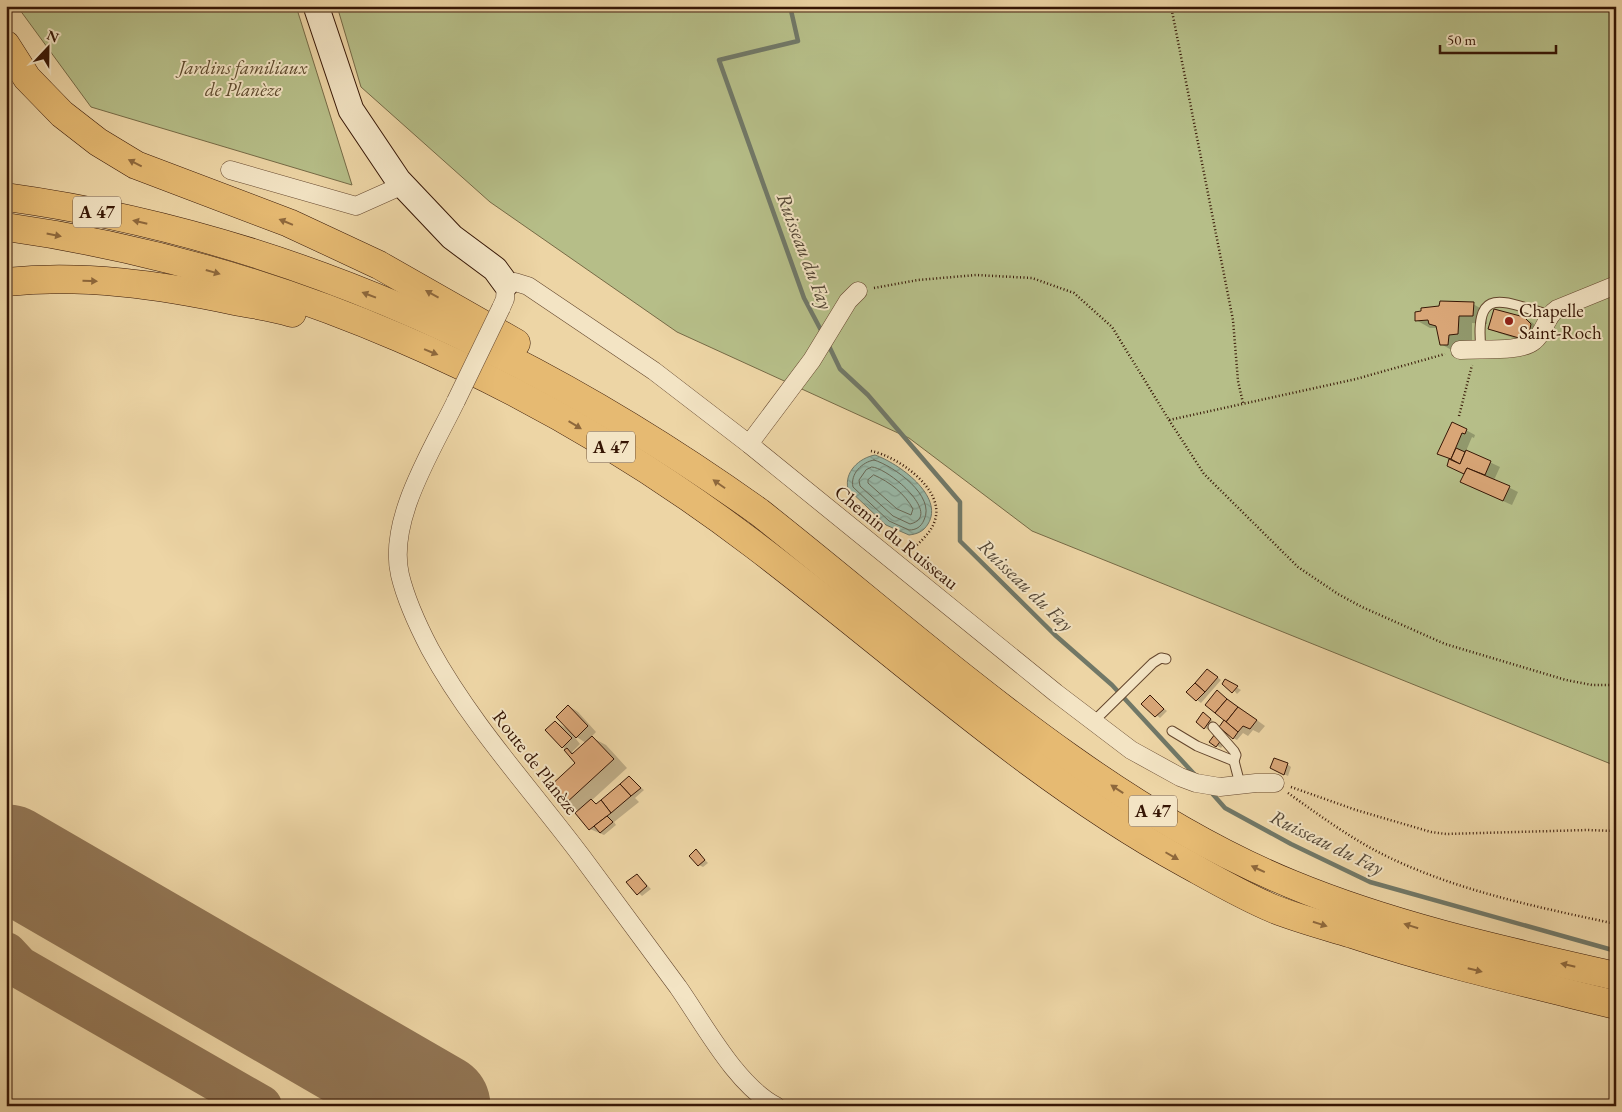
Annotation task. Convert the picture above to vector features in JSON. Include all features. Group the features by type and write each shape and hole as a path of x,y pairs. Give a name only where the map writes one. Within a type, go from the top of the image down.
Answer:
{"highway":[{"path":"6,45 27,78 62,114 98,142 136,165 289,223 379,265 543,359 571,391"},
{"name":"A 47","path":"6,196 141,222 187,233 282,263 420,316 502,353 648,437 723,486 774,524 1025,724 1121,791 1204,842 1290,884 1385,918 1432,932 1616,976"},
{"name":"A 47","path":"6,227 154,255 229,277 290,296 455,362 553,412 646,468 752,542 1025,760 1130,832 1185,864 1277,910 1425,958 1616,1005"},
{"path":"6,282 30,280 119,282 259,306 288,312 360,334 401,340"}],"street":[{"path":"316,6 352,110 403,186 452,237 495,269 506,284"},
{"path":"230,170 356,206 403,186"},
{"name":"Chemin du Ruisseau","path":"506,284 515,282 528,286 654,371 748,444 1093,722 1131,750 1180,777 1204,785 1275,783"},
{"name":"Route de Planèze","path":"506,284 505,299 501,308 410,496 399,532 400,574 426,640 477,720 586,862 676,985 737,1073 751,1089 776,1106"},
{"path":"1471,349 1514,348 1533,342 1550,315 1557,308 1616,285"},
{"path":"748,444 826,338 848,301 858,292"}],"lane":[{"path":"1471,349 1486,306 1490,303 1499,302 1550,315"},
{"path":"1093,722 1157,660 1166,659"},
{"path":"1213,727 1234,750 1236,755 1234,761 1240,784"},
{"path":"1172,731 1197,746 1234,761"}],"path":[{"path":"1171,6 1233,320 1238,382 1243,403"},
{"path":"858,292 918,280 976,275 1032,278 1074,293 1112,327 1204,474 1298,567 1338,594 1445,644 1566,680 1592,685 1616,685"},
{"path":"1169,420 1356,379 1471,349 1471,372 1459,416"},
{"path":"871,451 883,453 907,468 922,482 936,501 937,510 932,528 898,566"},
{"path":"1275,783 1289,786 1356,810 1446,834 1587,830 1616,831"},
{"path":"1275,783 1360,842 1420,872 1544,909 1616,924"}],"green space":[{"name":"Jardins familiaux de Planèze","path":"17,6 296,6 352,185 91,107"},
{"path":"337,6 1616,6 1616,766 1032,531 909,438 677,332 490,202 361,87"}],"water":[{"path":"875,455 885,459 906,473 925,492 932,513 928,524 920,532 909,535 886,525 848,489 848,477 854,467 863,459"}],"building":[{"path":"1440,301 1474,302 1473,316 1459,316 1458,334 1449,335 1448,345 1440,345 1436,326 1429,324 1428,320 1415,321 1415,312 1421,311 1421,308 1439,306"},
{"name":"Chapelle Saint-Roch","path":"1494,309 1524,317 1531,324 1529,334 1519,338 1488,329"},
{"path":"1452,422 1467,429 1465,434 1462,433 1451,459 1437,454"},
{"path":"1456,448 1465,452 1460,464 1451,459"},
{"path":"1466,450 1491,461 1485,475 1467,468 1464,474 1447,466 1449,459 1460,464"},
{"path":"1467,468 1510,486 1503,501 1460,482"},
{"path":"1207,669 1218,677 1205,692 1195,683"},
{"path":"1225,679 1238,686 1232,693 1222,684"},
{"path":"1195,683 1205,692 1196,701 1186,692"},
{"path":"1217,690 1227,699 1215,713 1205,705"},
{"path":"1150,695 1164,709 1155,717 1141,704"},
{"path":"1227,699 1238,707 1226,722 1215,713"},
{"path":"568,705 588,726 576,738 556,717"},
{"path":"1238,707 1257,720 1250,729 1243,726 1238,732 1226,722"},
{"path":"1203,712 1211,719 1204,729 1196,722"},
{"path":"1224,720 1238,732 1233,739 1219,727"},
{"path":"555,721 572,738 562,748 545,730"},
{"path":"1215,734 1222,739 1216,747 1209,742"},
{"path":"592,736 614,759 565,804 549,787 575,763 564,750 567,748 572,754"},
{"path":"1274,758 1288,763 1284,775 1270,768"},
{"path":"629,776 641,788 631,796 620,784"},
{"path":"620,784 631,796 611,813 601,800"},
{"path":"591,799 596,804 601,800 611,813 589,830 575,813"},
{"path":"607,816 613,822 600,833 594,826"},
{"path":"696,849 705,860 698,866 689,856"},
{"path":"637,874 647,886 637,895 626,882"}],"waterway":[{"name":"Ruisseau du Fay","path":"790,6 798,41 719,60 804,298 823,334"},
{"name":"Ruisseau du Fay","path":"828,344 840,369 868,395 960,502 960,541 1055,635 1112,685 1196,776"},
{"name":"Ruisseau du Fay","path":"1210,791 1225,808 1291,844 1370,882 1616,951"}],"taxiway":[{"path":"6,879 8,857"},
{"path":"6,953 19,967 261,1106"}],"runway":[{"path":"8,857 438,1106"}],"place":[{"name":"Chapelle Saint-Roch","path":"1509,321"}]}
